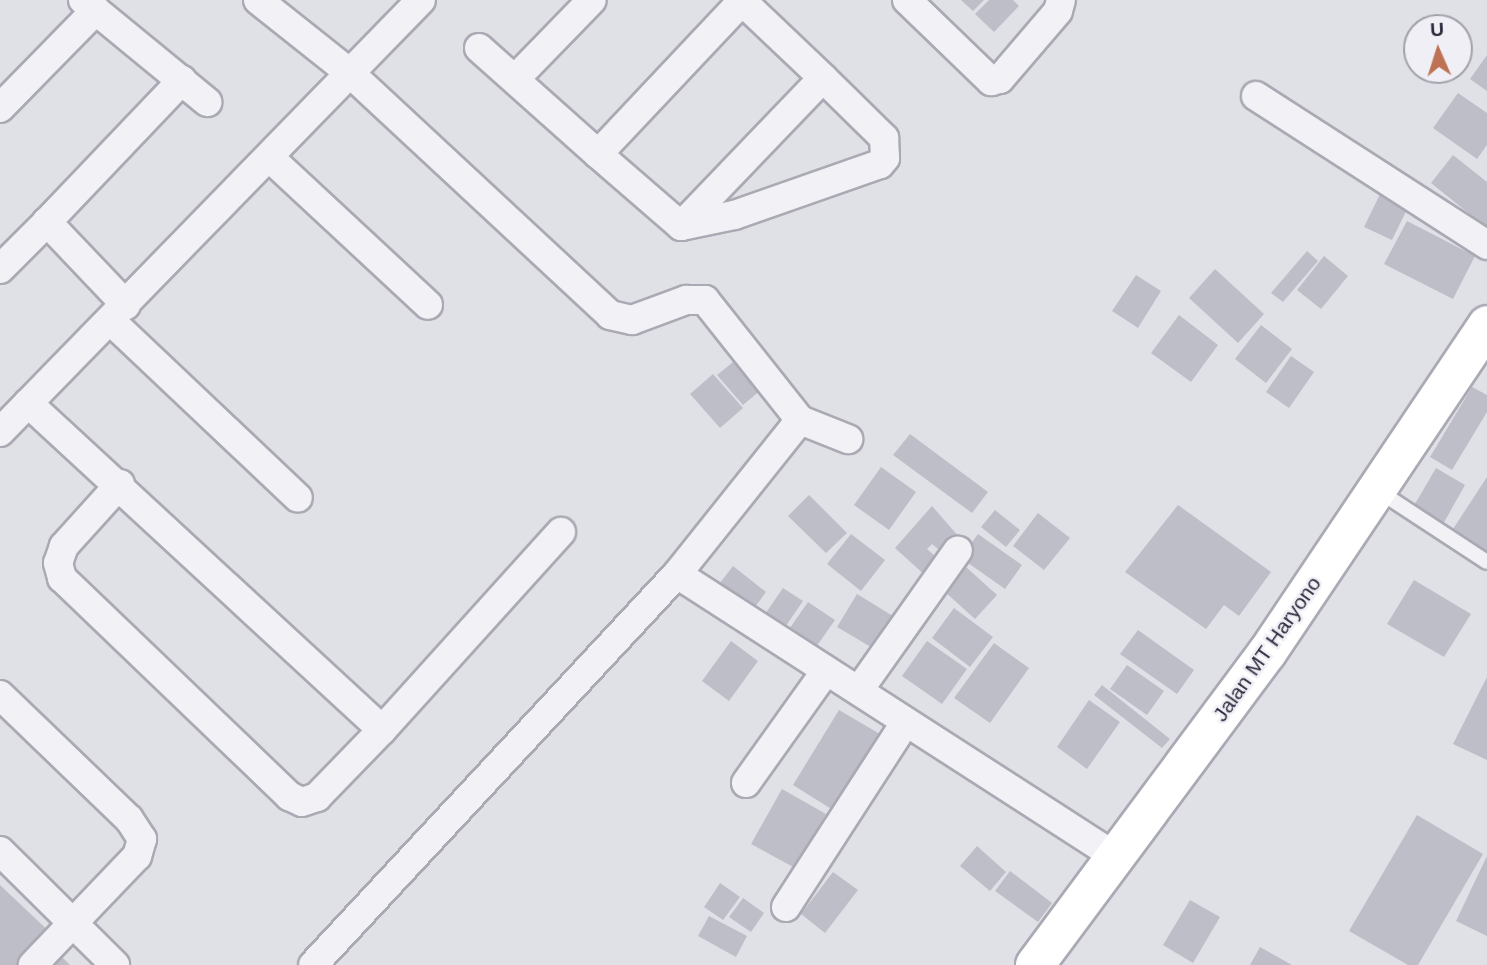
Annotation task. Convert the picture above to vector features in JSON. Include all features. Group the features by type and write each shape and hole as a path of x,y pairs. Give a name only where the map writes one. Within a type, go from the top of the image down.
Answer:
{"main road":[{"name":"Jalan MT Haryono","path":"1035,965 1113,855 1267,653 1376,490 1471,360 1487,326"}],"street":[{"path":"258,0 351,74 610,315 632,320 686,300 705,300 800,420 848,439"},
{"path":"0,432 119,313 421,0"},
{"path":"517,77 592,0"},
{"path":"598,154 742,0 884,138 887,148 880,164 734,215 681,226"},
{"path":"906,0 990,81 1000,79 1058,11 1061,0"},
{"path":"0,108 89,5 207,102"},
{"path":"479,48 517,77 598,154 681,226"},
{"path":"681,226 823,78"},
{"path":"0,269 182,80"},
{"path":"1256,96 1487,245"},
{"path":"269,157 428,305"},
{"path":"47,222 119,313 298,498"},
{"path":"29,403 120,484 382,730"},
{"path":"313,965 677,574 800,420"},
{"path":"120,484 64,546 58,563 62,578 289,796 302,802 317,797 382,730 562,532"},
{"path":"859,690 958,550"},
{"path":"677,574 1113,855"},
{"path":"746,783 826,671"},
{"path":"0,695 129,819 142,839 137,856 33,965"},
{"path":"786,907 905,723"},
{"path":"0,851 75,922 115,965"}],"lane":[{"path":"1376,490 1487,562"}],"building":[{"path":"961,0 984,0 973,11"},
{"path":"989,0 1013,0 1019,6 994,32 975,14"},
{"path":"1487,55 1487,91 1473,81 1473,75"},
{"path":"1458,93 1487,113 1487,145 1477,159 1433,128"},
{"path":"1453,155 1487,182 1487,228 1431,183"},
{"path":"1385,184 1413,197 1392,240 1364,227"},
{"path":"1407,221 1475,256 1453,299 1384,264"},
{"path":"1307,251 1318,261 1283,302 1271,293"},
{"path":"1324,256 1348,276 1321,309 1297,290"},
{"path":"1215,269 1264,314 1238,343 1189,298"},
{"path":"1136,275 1161,291 1138,328 1112,311"},
{"path":"1179,315 1218,345 1191,382 1151,353"},
{"path":"1261,325 1292,349 1266,383 1235,359"},
{"path":"1291,356 1314,372 1289,408 1266,392"},
{"path":"737,359 762,389 743,405 717,375"},
{"path":"713,374 743,408 720,428 690,394"},
{"path":"1472,387 1487,395 1487,412 1452,470 1430,457"},
{"path":"910,434 988,492 972,513 893,455"},
{"path":"881,467 916,492 889,530 854,505"},
{"path":"1436,468 1465,485 1442,526 1412,509"},
{"path":"1487,477 1487,552 1453,529"},
{"path":"809,495 847,533 826,553 788,516"},
{"path":"1178,505 1271,572 1239,616 1224,605 1206,629 1125,572"},
{"path":"932,506 960,538 945,555 932,544 927,549 942,562 928,578 895,548"},
{"path":"995,510 1020,530 1006,547 981,527"},
{"path":"1038,513 1070,538 1044,570 1013,546"},
{"path":"851,534 885,560 861,591 827,564"},
{"path":"978,534 1022,565 1005,589 961,558"},
{"path":"733,566 766,592 747,618 713,592"},
{"path":"966,567 997,595 975,619 944,591"},
{"path":"1414,580 1471,614 1444,657 1387,624"},
{"path":"783,588 803,601 781,633 761,620"},
{"path":"857,594 901,621 881,653 837,627"},
{"path":"808,602 835,620 814,650 787,632"},
{"path":"954,608 993,637 970,667 932,638"},
{"path":"1138,630 1194,670 1177,694 1120,654"},
{"path":"731,641 758,661 729,701 702,681"},
{"path":"927,641 967,669 942,704 902,676"},
{"path":"994,643 1029,668 990,723 954,698"},
{"path":"1127,665 1164,691 1147,715 1110,689"},
{"path":"1487,677 1487,760 1453,744"},
{"path":"1102,685 1170,739 1162,748 1094,695"},
{"path":"1089,700 1120,722 1087,769 1057,747"},
{"path":"839,710 880,734 833,810 793,785"},
{"path":"782,789 826,814 795,868 751,844"},
{"path":"1417,815 1483,854 1418,965 1408,965 1349,931"},
{"path":"977,846 1006,872 990,891 960,866"},
{"path":"1487,856 1487,936 1456,921"},
{"path":"1010,871 1052,903 1038,922 995,891"},
{"path":"833,872 858,890 825,933 801,914"},
{"path":"720,883 740,897 723,920 704,907"},
{"path":"0,885 56,938 29,965 0,965"},
{"path":"743,898 764,913 751,932 729,917"},
{"path":"1190,900 1220,917 1193,963 1163,945"},
{"path":"709,916 747,936 736,957 698,936"},
{"path":"1260,947 1292,965 1250,965"},
{"path":"57,952 70,965 43,965"}]}
